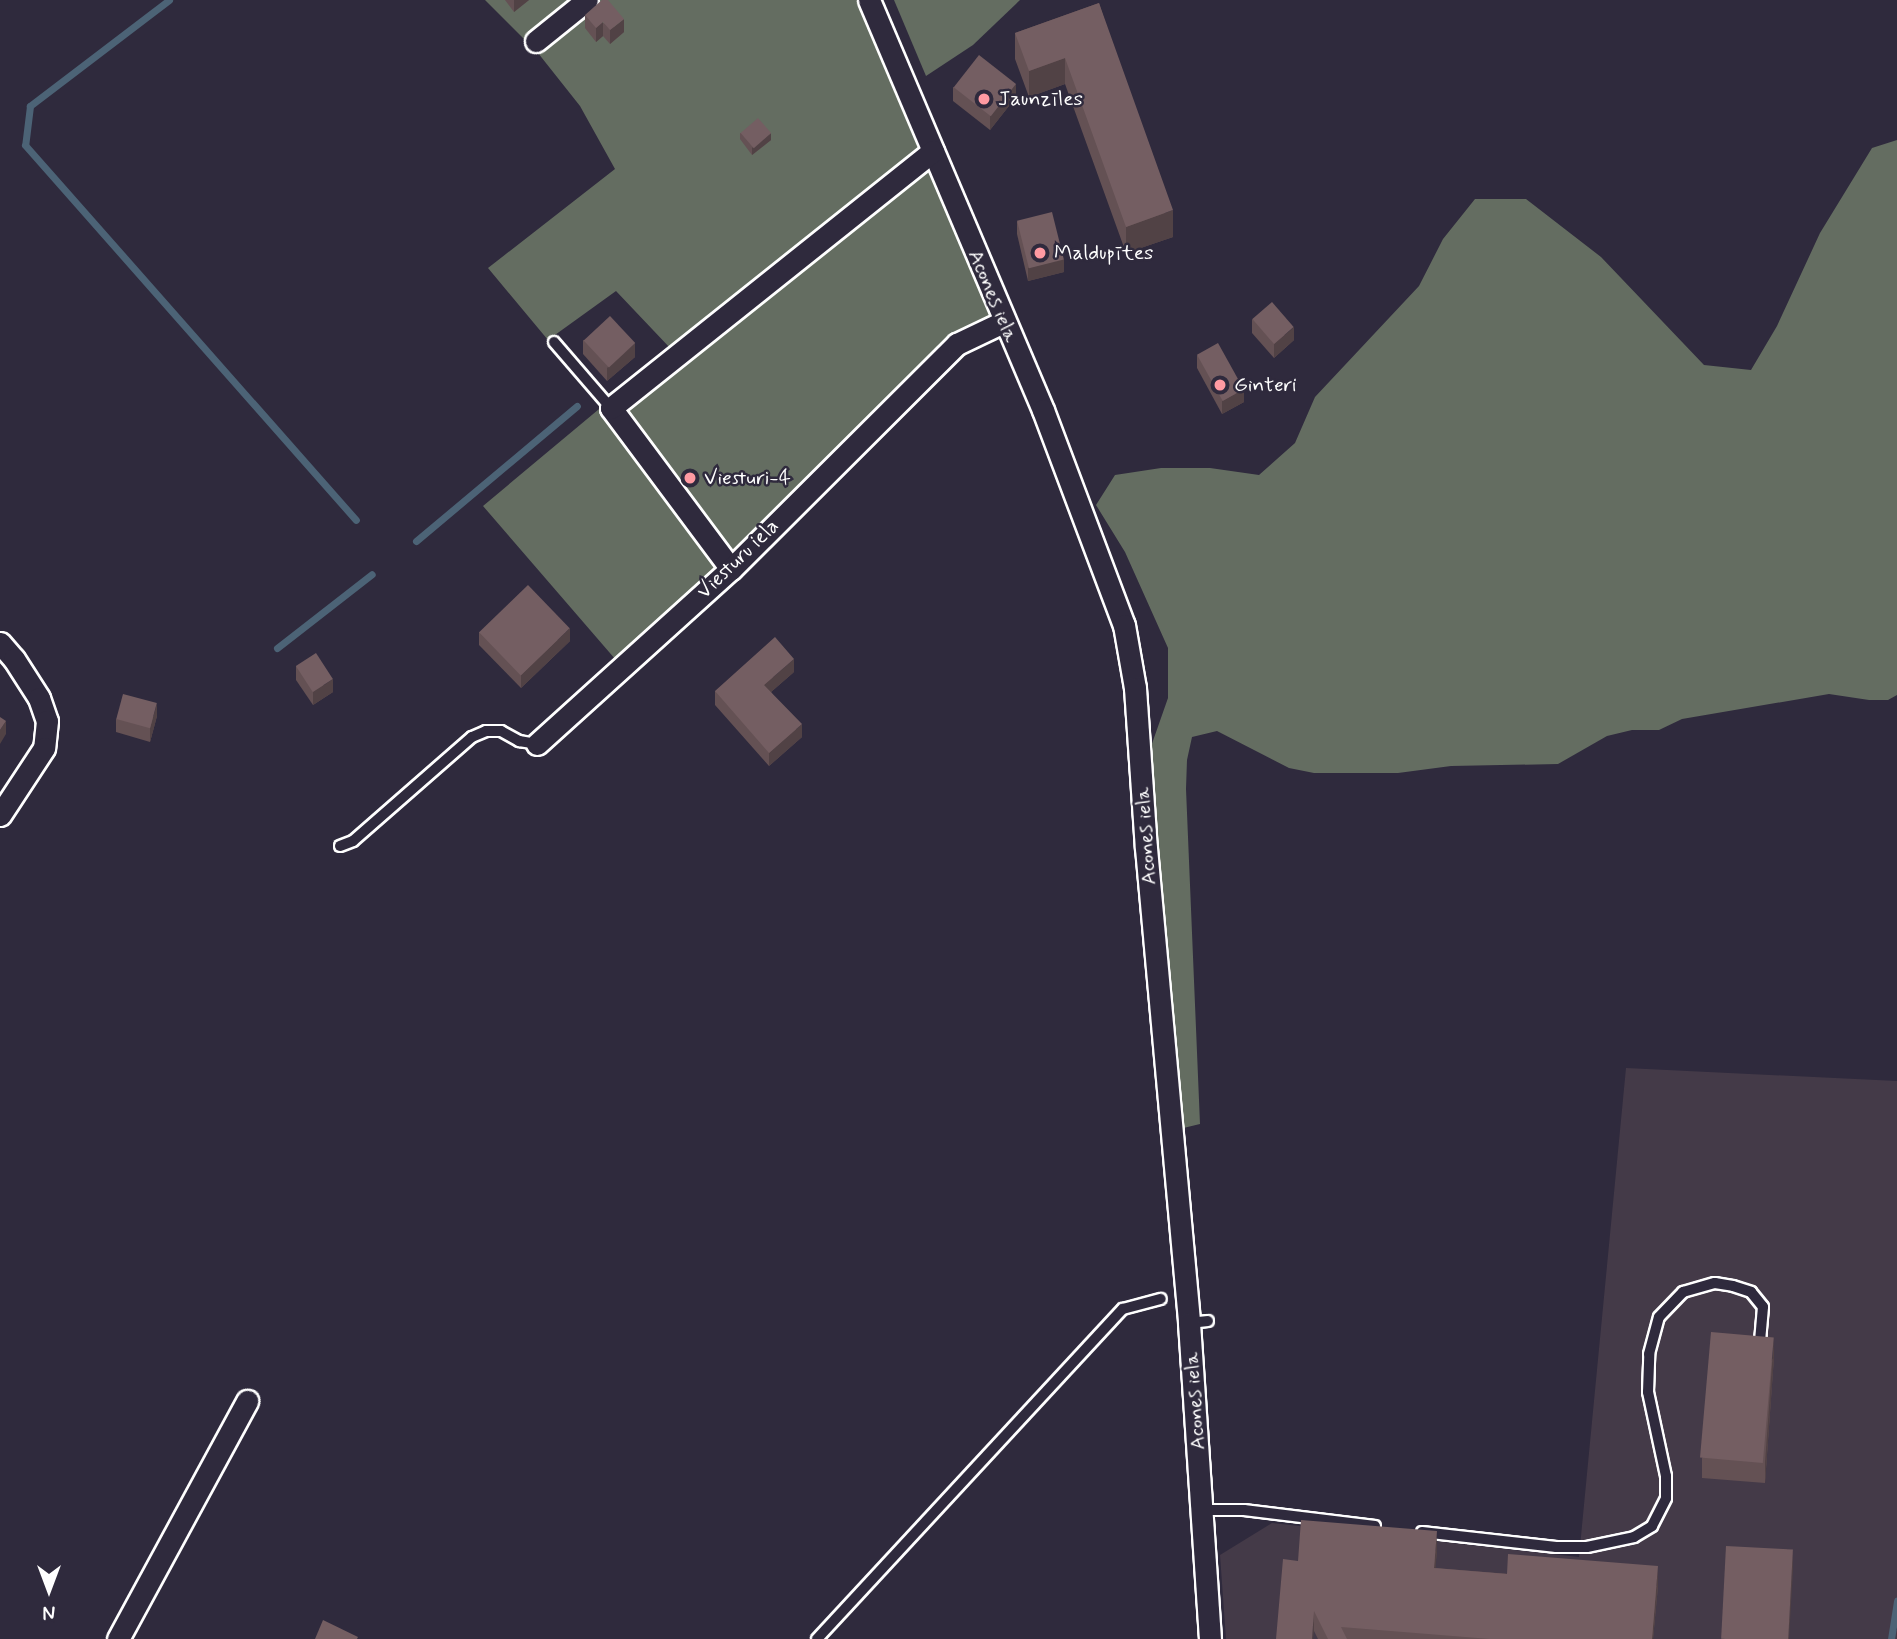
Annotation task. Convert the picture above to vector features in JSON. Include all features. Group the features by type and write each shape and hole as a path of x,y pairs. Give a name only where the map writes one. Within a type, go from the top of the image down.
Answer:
{"street":[{"path":"536,41 587,0"},
{"name":"Acones iela","path":"869,0 1003,322 1043,410 1124,625 1135,688 1146,848 1199,1322 1203,1510 1210,1639"},
{"path":"731,569 611,408 933,151"},
{"name":"Viesturu iela","path":"537,744 731,569 957,344 1003,322"},
{"path":"0,643 14,659 39,698 47,721 44,748 0,816"},
{"path":"118,1639 247,1401"}],"lane":[{"path":"554,342 611,408"},
{"path":"340,846 353,841 472,737 486,731 501,731 519,741 537,744"},
{"path":"1407,1530 1556,1547 1587,1547 1634,1537 1652,1526 1666,1498 1666,1476 1648,1392 1649,1353 1659,1317 1683,1292 1715,1283 1733,1286 1751,1292 1763,1307 1759,1341"},
{"path":"817,1639 1123,1309 1161,1299"},
{"path":"1203,1510 1244,1510 1393,1528"}],"shaded area":[{"path":"1626,1068 1897,1081 1897,1600 1892,1629 1897,1630 1897,1639 1226,1639 1220,1555 1272,1523 1579,1557"}],"green space":[{"path":"485,0 869,0 1003,322 957,344 622,667 483,506 671,349 616,291 548,340 488,268 615,169 580,106 538,53"},
{"path":"894,0 1020,0 973,45 926,76"},
{"path":"1897,140 1897,695 1888,700 1869,700 1829,694 1682,719 1659,730 1632,730 1607,736 1558,764 1451,766 1398,773 1314,773 1289,768 1217,731 1192,737 1187,760 1186,789 1200,1124 1171,1131 1148,755 1168,698 1168,648 1125,552 1096,505 1115,475 1161,468 1210,468 1259,475 1295,443 1315,397 1419,286 1443,239 1475,199 1526,199 1601,257 1704,365 1751,370 1777,326 1820,233 1872,148"}],"building":[{"path":"602,0 608,0 624,19 610,30 603,22 596,28 585,15"},
{"path":"1099,3 1173,210 1126,227 1065,58 1029,71 1015,33"},
{"name":"Jaunzīles","path":"979,55 1016,84 991,116 954,87"},
{"path":"758,118 771,133 754,148 741,133"},
{"name":"Maldupītes","path":"1052,212 1064,260 1029,268 1017,221"},
{"path":"1272,302 1294,327 1274,344 1252,319"},
{"path":"610,316 635,343 609,368 584,341"},
{"path":"1218,343 1244,389 1223,401 1197,355"},
{"path":"528,585 570,628 521,675 479,632"},
{"path":"775,637 794,659 764,685 802,724 769,753 715,691"},
{"path":"316,653 333,679 313,692 296,666"},
{"path":"123,694 157,703 150,728 116,719"},
{"path":"0,717 6,721 0,730"},
{"path":"1711,1332 1774,1337 1763,1463 1700,1458"},
{"path":"1301,1520 1437,1531 1434,1568 1507,1574 1508,1554 1658,1566 1652,1639 1490,1639 1341,1627 1347,1639 1328,1639 1314,1611 1312,1639 1276,1639 1283,1559 1298,1561"},
{"path":"1726,1546 1793,1550 1788,1639 1721,1639"},
{"path":"323,1620 358,1637 357,1639 315,1639"}],"waterway":[{"path":"169,0 30,106 25,145 356,520"},
{"path":"416,541 577,406"},
{"path":"277,648 372,574"},
{"path":"1891,1639 1897,1600"}],"place":[{"name":"Jaunzīles","path":"984,99"},
{"name":"Maldupītes","path":"1040,253"},
{"name":"Ginteri","path":"1220,385"},
{"name":"Viesturi-4","path":"690,478"}]}
